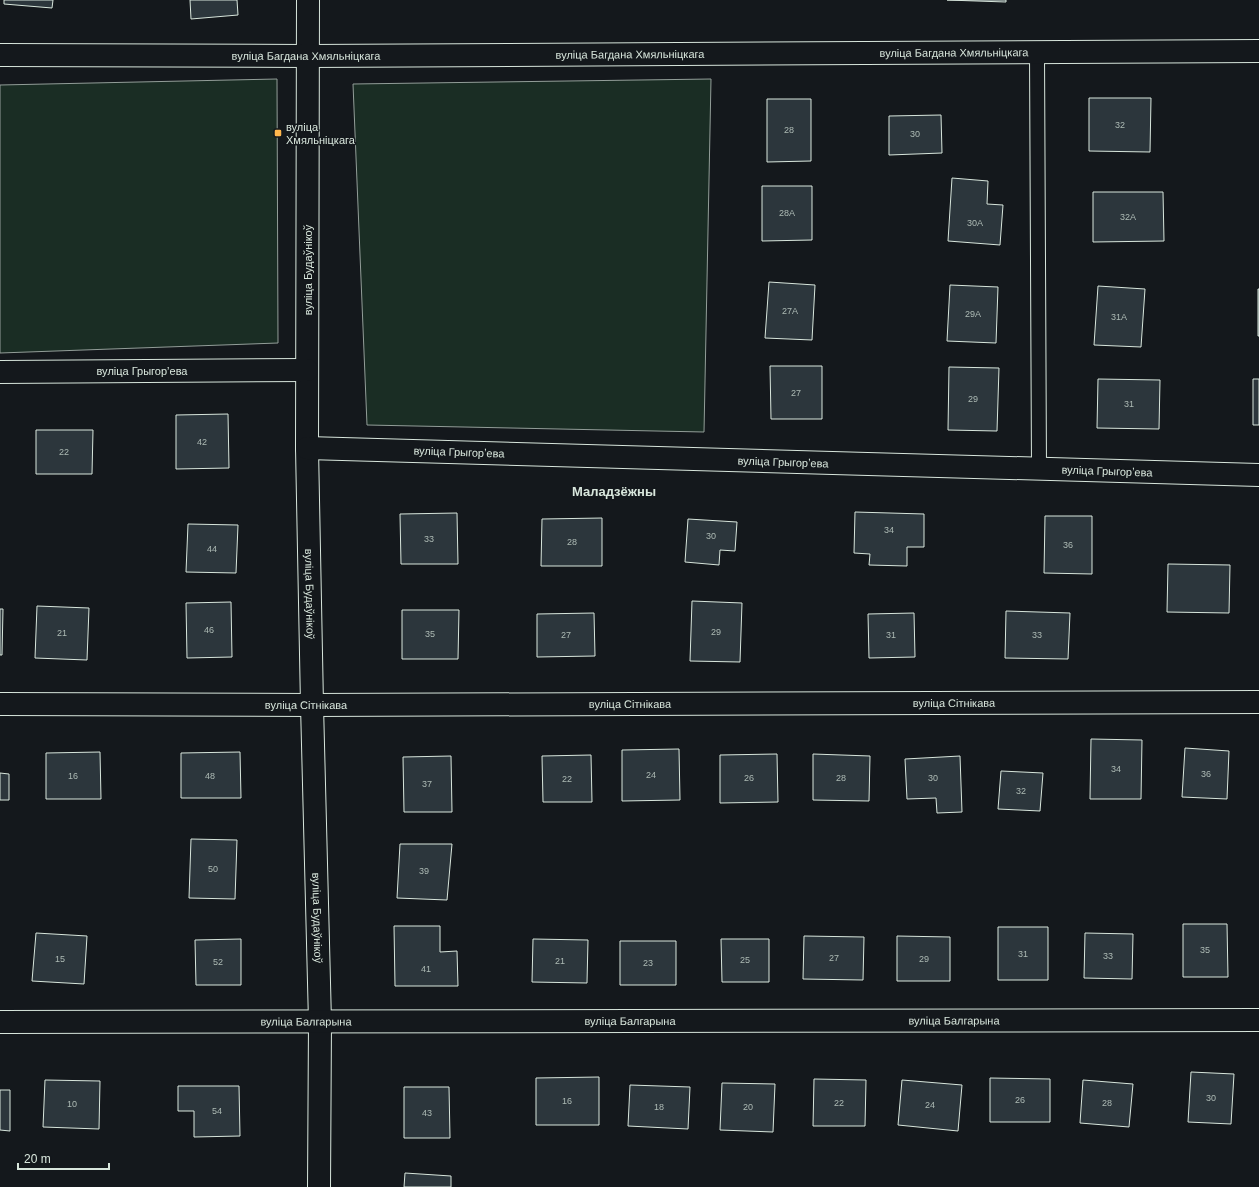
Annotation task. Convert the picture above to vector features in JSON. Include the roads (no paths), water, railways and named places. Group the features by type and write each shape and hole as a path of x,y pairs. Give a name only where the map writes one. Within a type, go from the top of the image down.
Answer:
{"street":[{"name":"вуліца Будаўнікоў","path":"308,0 307,448 320,1022 319,1187"},
{"name":"вуліца Багдана Хмяльніцкага","path":"0,55 308,56 1259,51"},
{"name":"вуліца Грыгорʼева","path":"0,372 307,370"},
{"name":"вуліца Грыгорʼева","path":"307,448 1259,475"},
{"name":"вуліца Сітнікава","path":"0,704 312,705 1259,702"},
{"name":"вуліца Балгарына","path":"0,1022 1259,1020"}],"lane":[{"path":"1037,52 1039,469"}],"place":[{"name":"вуліца Хмяльніцкага","path":"278,133"}],"district":[{"name":"Маладзёжны","path":"614,491"}]}
